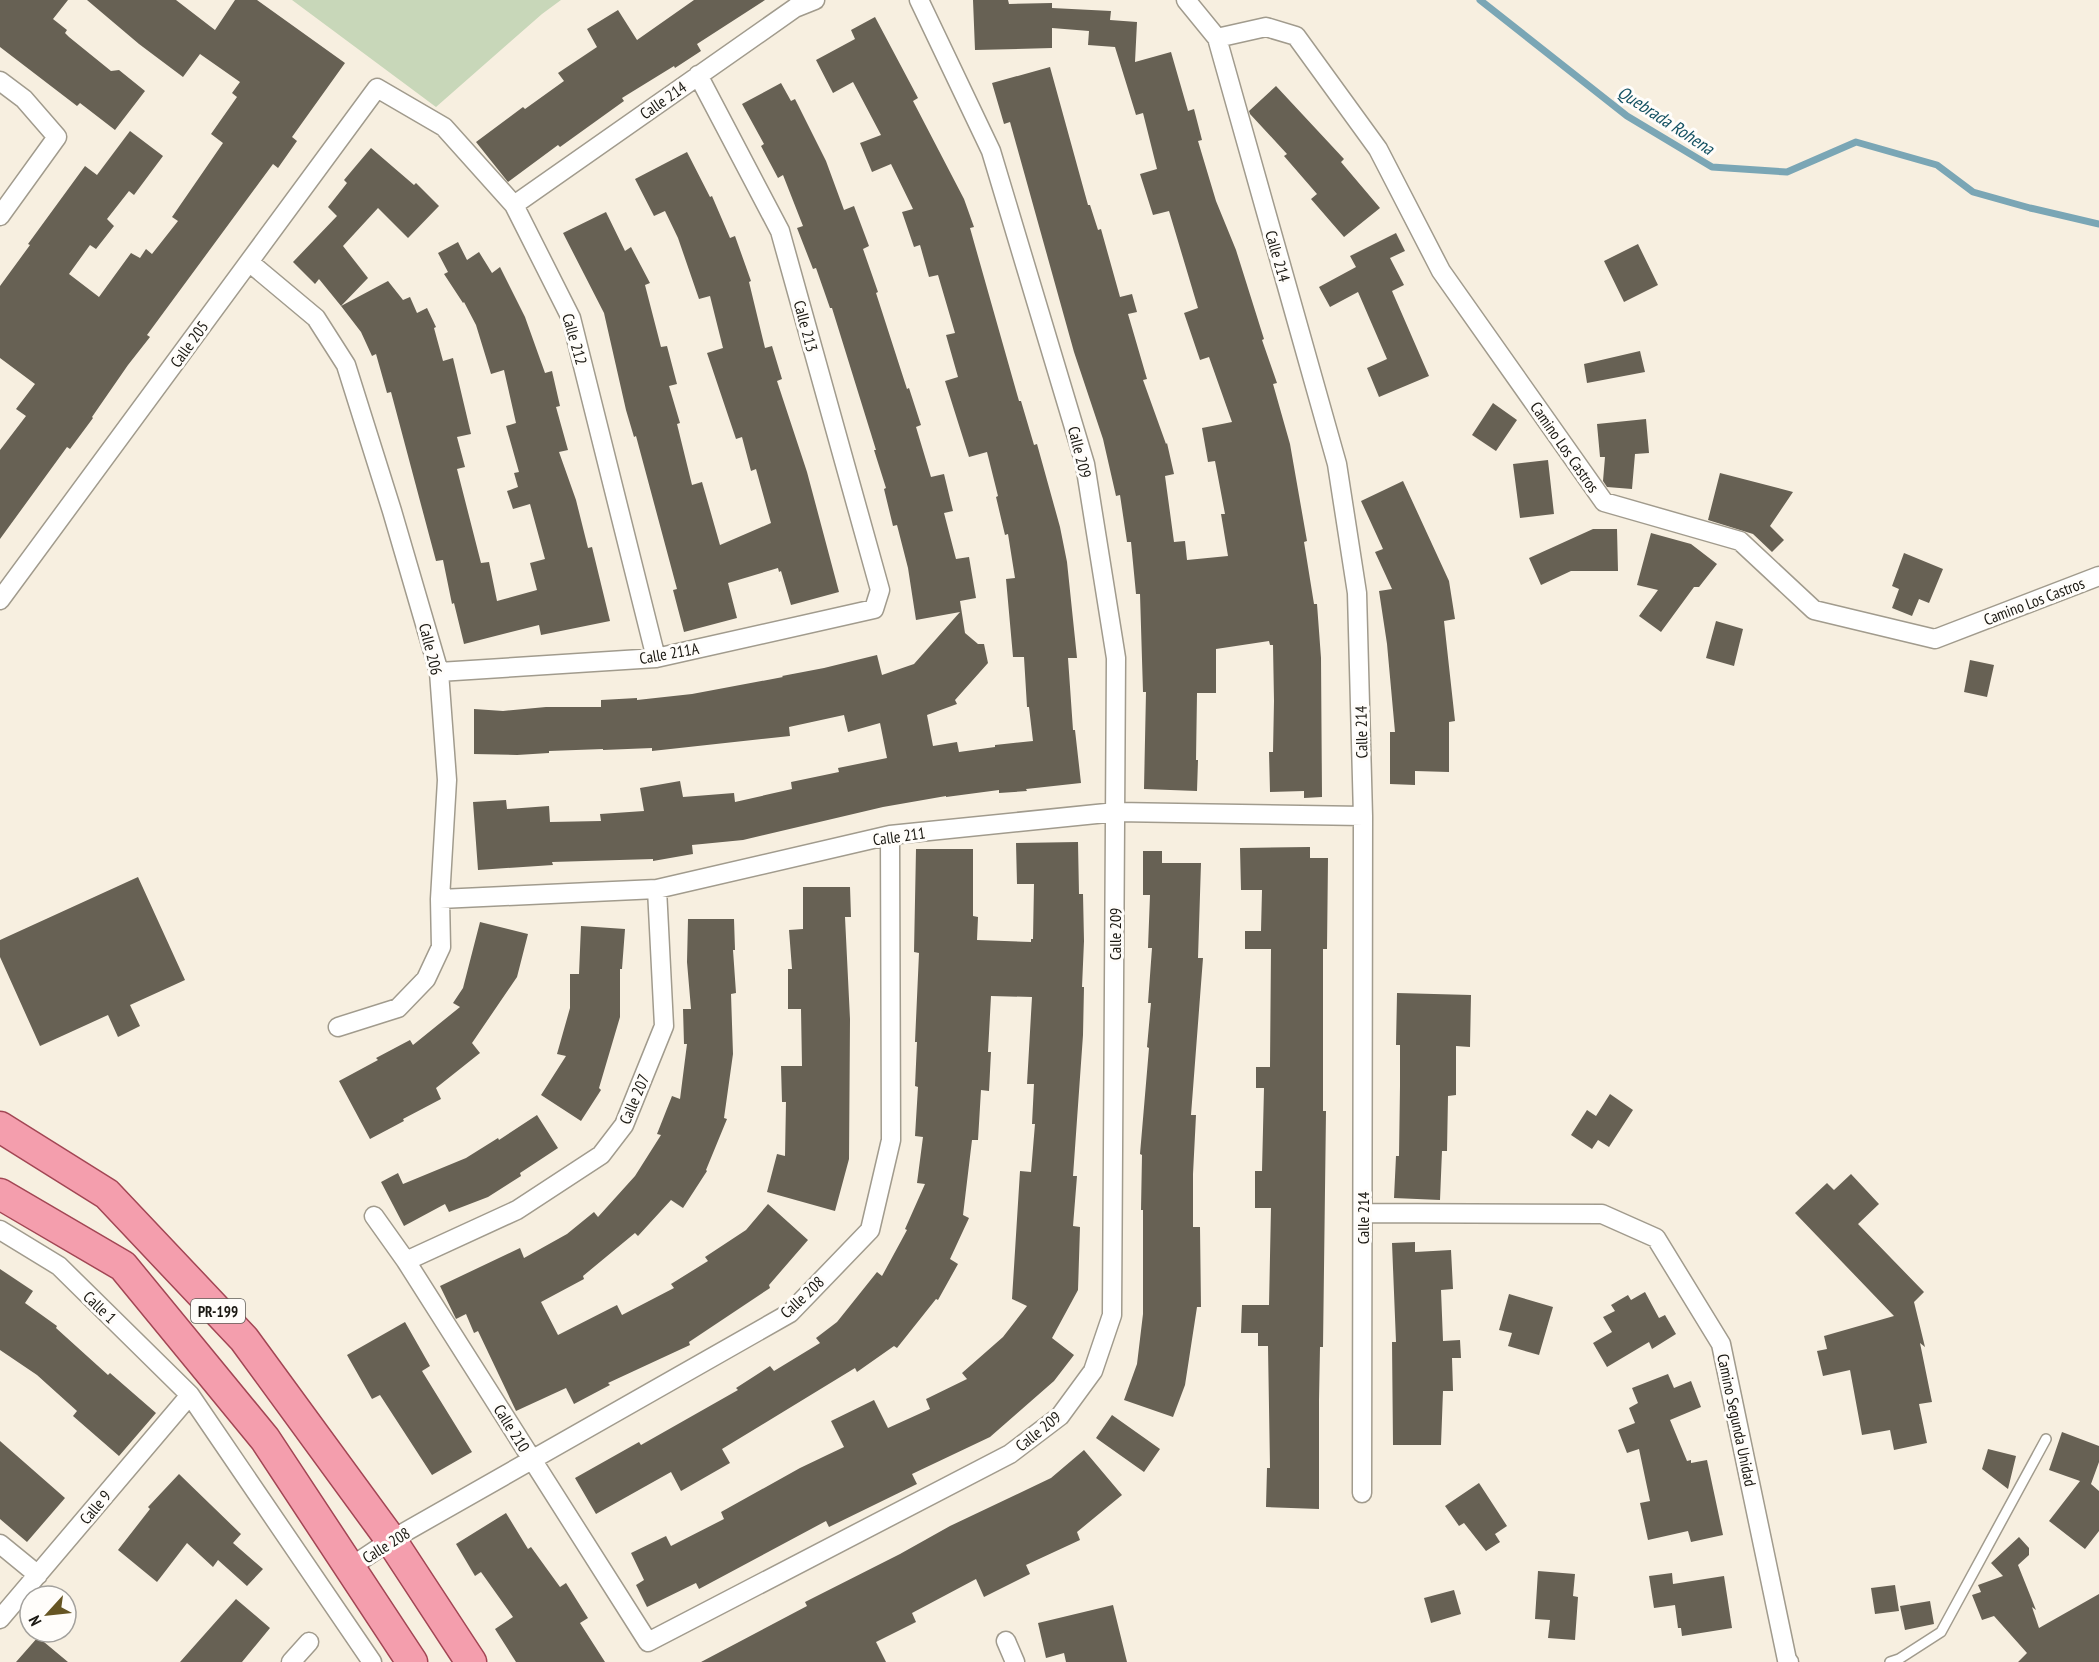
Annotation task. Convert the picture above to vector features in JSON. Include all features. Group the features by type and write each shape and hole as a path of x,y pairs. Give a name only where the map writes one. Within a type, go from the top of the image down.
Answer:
{"main road":[{"name":"PR-199","path":"0,1127 107,1194 244,1339 391,1540 471,1662"},
{"name":"PR-199","path":"0,1194 123,1266 266,1439 412,1662"}],"street":[{"name":"Calle 214","path":"514,205 795,8 815,0"},
{"name":"Calle 209","path":"648,1641 1010,1454 1060,1416 1093,1371 1112,1315 1116,658 1085,464 991,151 920,0"},
{"name":"Calle 214","path":"1186,0 1217,39 1337,464 1357,593 1363,816 1362,1493"},
{"name":"Camino Los Castros","path":"1217,39 1266,27 1296,36 1378,149 1441,271 1604,502 1740,541 1814,610 1935,639 2099,576"},
{"name":"Calle 213","path":"698,75 780,231 880,590"},
{"path":"0,81 24,99 57,136 0,216"},
{"name":"Calle 212","path":"377,88 444,127 514,205 571,318 656,658"},
{"name":"Calle 205","path":"0,600 377,88"},
{"name":"Calle 206","path":"249,262 316,318 346,365 439,672 447,780 440,899 441,947 426,979 398,1008 338,1028"},
{"name":"Calle 211A","path":"439,672 656,658 874,609 880,590"},
{"name":"Calle 211","path":"440,899 657,889 890,835 1116,812 1363,816"},
{"name":"Calle 208","path":"349,1568 391,1540 790,1313 870,1230 891,1140 890,835"},
{"name":"Calle 207","path":"406,1261 517,1210 601,1155 624,1125 664,1026 657,889"},
{"name":"Camino Segunda Unidad","path":"1363,1213 1602,1214 1656,1238 1721,1344 1784,1648 1789,1662"},
{"name":"Calle 210","path":"375,1216 648,1641"},
{"name":"Calle 1","path":"0,1230 59,1266 190,1395 372,1662"},
{"name":"Calle 9","path":"0,1619 190,1395"},
{"path":"0,1544 38,1575"},
{"path":"1006,1641 1015,1662"},
{"path":"291,1662 309,1642"}],"lane":[{"path":"1890,1662 1899,1659 1941,1632 2046,1439"}],"green space":[{"path":"292,0 561,0 436,107"}],"building":[{"path":"0,0 68,0 53,19 67,30 65,33 69,37 111,71 119,70 145,91 115,130 80,103 77,106 0,47"},
{"path":"87,0 176,0 215,30 235,0 257,0 345,63 292,137 297,141 278,168 273,164 147,335 150,337 128,365 93,418 70,449 67,447 0,539 0,450 26,416 16,409 35,384 0,358 0,286 85,166 97,175 130,131 163,156 134,195 129,191 107,219 114,226 96,249 90,245 69,274 99,297 131,253 140,258 146,249 152,254 178,221 172,217 223,143 211,134 237,97 232,93 240,82 200,54 183,77"},
{"path":"694,0 765,0 697,44 701,51 622,98 624,101 508,182 476,142 523,107 525,109 564,81 558,73 597,47 587,29 618,10 637,40"},
{"path":"973,0 1008,0 1009,4 1052,3 1052,8 1111,11 1110,20 1137,22 1135,62 1171,52 1188,111 1194,109 1202,140 1198,141 1216,201 1236,250 1264,339 1262,340 1277,383 1273,384 1290,444 1307,541 1304,542 1314,604 1317,604 1321,658 1322,797 1304,798 1304,791 1270,792 1269,752 1273,752 1274,701 1273,645 1270,645 1269,641 1216,649 1216,693 1197,693 1197,791 1144,789 1146,692 1143,692 1140,594 1136,594 1131,542 1127,542 1120,495 1116,496 1103,439 1074,352 1010,122 1004,124 992,83 1050,67 1088,205 1090,205 1098,230 1101,229 1120,297 1132,294 1137,312 1128,314 1147,379 1143,380 1167,443 1174,474 1165,476 1174,542 1185,541 1187,560 1228,556 1221,514 1225,514 1215,461 1208,462 1202,428 1232,422 1209,357 1200,360 1184,313 1198,308 1169,211 1153,215 1140,174 1157,169 1143,113 1136,115 1115,47 1088,45 1089,31 1052,28 1052,48 975,50"},
{"path":"875,17 918,98 913,101 964,199 974,227 970,228 1019,401 1021,401 1034,445 1037,444 1060,527 1067,562 1077,658 1068,658 1073,730 1075,730 1081,783 1026,789 1027,791 999,793 999,790 946,796 883,807 743,840 692,845 693,854 653,861 653,859 552,862 553,865 478,870 473,802 506,800 507,809 549,806 550,822 601,821 600,814 644,811 640,788 680,781 683,797 734,793 735,802 792,789 791,782 839,772 838,768 887,758 880,723 848,732 844,715 789,727 790,736 652,751 652,748 549,751 549,753 517,755 474,754 474,709 503,711 546,707 601,707 601,700 637,698 637,700 692,694 783,677 877,655 882,675 914,664 960,612 916,620 908,568 897,525 893,526 884,489 886,488 874,450 876,450 832,308 830,308 816,268 813,269 797,228 803,226 783,175 778,178 761,146 764,144 742,104 781,83 791,101 795,99 826,161 844,210 854,206 869,246 863,249 878,292 876,293 921,425 916,427 931,477 944,474 953,511 944,513 956,559 969,557 976,598 960,601 965,633 978,644 984,644 988,663 955,700 957,704 927,715 933,746 957,742 959,752 1033,741 1029,707 1027,707 1024,657 1013,657 1006,579 1015,578 1008,534 1005,535 987,452 969,457 945,381 958,377 946,335 955,333 938,275 929,277 920,245 914,247 902,212 913,209 891,164 872,172 860,143 881,135 853,82 833,93 816,60 855,39 851,30"},
{"path":"1276,86 1344,159 1341,162 1380,208 1344,237 1311,199 1317,194 1284,156 1287,154 1250,114 1249,111"},
{"path":"371,148 414,185 416,183 439,206 408,238 378,208 343,246 368,278 341,306 319,279 315,284 293,262 337,216 328,207 347,183 344,180"},
{"path":"687,152 710,197 712,196 730,238 735,236 751,281 749,282 765,348 772,346 782,379 777,381 807,472 839,592 791,605 781,571 779,572 778,568 728,583 737,618 684,632 673,590 677,589 636,436 634,437 626,410 604,313 563,233 606,212 625,251 631,247 650,283 645,285 661,347 667,346 677,384 669,386 680,423 677,424 692,485 702,482 720,545 771,523 756,469 751,471 742,437 736,439 707,353 723,348 710,296 699,299 678,238 665,211 654,216 635,179"},
{"path":"1396,233 1405,251 1390,258 1404,285 1392,291 1429,376 1379,397 1367,368 1387,359 1358,292 1330,307 1319,287 1356,267 1350,256"},
{"path":"458,242 467,260 479,252 492,273 500,267 525,317 545,373 552,371 560,406 556,407 568,450 559,452 576,500 588,548 592,547 610,621 541,635 539,625 464,644 454,603 452,604 443,560 436,561 391,392 387,393 376,354 372,356 361,332 341,306 388,281 403,300 410,297 417,313 427,308 436,327 434,328 443,361 453,358 471,434 457,437 465,467 457,469 481,563 489,562 497,601 537,590 530,563 545,559 530,504 513,509 507,491 518,487 514,473 519,472 506,426 516,423 504,370 491,374 476,325 464,302 444,274 448,272 438,253"},
{"path":"1638,244 1658,285 1624,302 1604,261"},
{"path":"1640,351 1645,372 1587,383 1584,364"},
{"path":"1493,403 1517,420 1496,451 1472,435"},
{"path":"1646,419 1649,453 1635,454 1632,489 1607,487 1603,481 1605,457 1600,457 1597,424"},
{"path":"1548,460 1554,514 1520,518 1513,464"},
{"path":"1720,473 1793,492 1770,526 1784,540 1772,552 1753,534 1708,520"},
{"path":"1403,481 1449,581 1455,619 1444,621 1455,721 1449,722 1449,772 1415,771 1415,785 1390,784 1390,732 1395,732 1387,644 1379,591 1392,589 1375,552 1383,549 1361,501"},
{"path":"1593,529 1617,529 1618,571 1571,571 1541,585 1529,558"},
{"path":"1651,533 1691,544 1717,564 1699,587 1694,587 1661,632 1639,616 1658,590 1637,585"},
{"path":"1904,553 1943,569 1929,603 1919,599 1912,616 1892,608 1899,589 1892,586"},
{"path":"1716,621 1743,629 1734,666 1706,658"},
{"path":"1970,660 1994,665 1987,697 1964,692"},
{"path":"1078,842 1079,894 1083,894 1082,987 1084,987 1073,1176 1077,1176 1073,1226 1080,1227 1078,1290 1052,1338 1074,1355 1054,1381 990,1437 912,1474 917,1484 829,1527 826,1521 699,1589 696,1583 647,1607 636,1585 644,1580 631,1553 666,1536 671,1546 724,1519 721,1512 800,1468 844,1447 831,1421 874,1400 888,1428 930,1409 926,1399 967,1379 962,1373 1003,1337 1027,1306 1012,1299 1020,1171 1031,1172 1035,1124 1032,1124 1034,1084 1027,1084 1032,997 991,996 988,1052 991,1052 989,1091 981,1090 978,1140 972,1140 963,1215 969,1218 950,1259 958,1264 938,1300 936,1299 897,1348 894,1346 857,1372 855,1368 722,1449 730,1463 681,1491 671,1472 596,1514 575,1478 639,1442 641,1445 738,1390 736,1388 770,1366 774,1371 820,1343 816,1338 837,1322 877,1272 882,1276 907,1230 905,1229 925,1184 917,1183 923,1137 915,1136 918,1087 915,1086 917,1042 915,1042 919,953 914,952 916,849 973,849 973,916 978,917 977,940 1031,942 1033,939 1034,884 1017,884 1016,843"},
{"path":"1310,847 1310,858 1328,858 1327,949 1323,949 1323,1111 1326,1111 1323,1347 1320,1347 1319,1400 1319,1509 1266,1507 1267,1468 1270,1468 1268,1346 1258,1346 1258,1333 1241,1333 1242,1305 1269,1305 1271,1208 1255,1208 1255,1171 1262,1171 1264,1088 1256,1088 1256,1067 1270,1067 1271,949 1245,949 1245,931 1261,931 1262,890 1241,890 1240,848"},
{"path":"1143,851 1162,851 1162,863 1201,863 1198,958 1203,958 1191,1115 1196,1115 1193,1227 1200,1227 1201,1307 1197,1307 1185,1385 1173,1417 1124,1400 1137,1364 1143,1314 1142,1155 1140,1154 1149,1048 1147,1047 1151,1003 1148,1003 1152,948 1148,948 1150,895 1143,895"},
{"path":"138,877 185,980 130,1005 140,1026 118,1037 108,1015 40,1046 0,957 0,940"},
{"path":"803,887 850,887 851,917 845,917 850,1019 849,1159 835,1211 767,1192 777,1154 785,1156 786,1102 782,1102 781,1066 802,1066 801,1009 788,1009 788,969 792,969 789,930 803,929"},
{"path":"688,919 734,919 735,950 733,950 736,993 731,994 733,1054 724,1118 727,1119 707,1171 683,1208 671,1200 638,1236 635,1233 583,1276 584,1279 541,1302 558,1335 617,1305 622,1315 674,1288 671,1284 708,1261 705,1257 746,1230 768,1204 808,1240 769,1285 770,1288 689,1342 690,1345 608,1383 610,1385 574,1404 566,1388 516,1411 478,1331 474,1333 466,1314 456,1319 440,1286 520,1248 524,1258 567,1234 594,1212 598,1217 635,1176 661,1135 657,1134 672,1096 680,1099 687,1044 684,1044 683,1009 691,1009 687,962"},
{"path":"480,922 528,934 517,977 472,1043 480,1053 436,1088 441,1099 370,1139 339,1081 410,1040 413,1045 460,1007 453,1003 463,988"},
{"path":"581,926 625,929 622,969 620,969 620,1017 599,1088 601,1090 581,1121 541,1095 566,1056 557,1054 570,1008 570,974 579,974"},
{"path":"1397,993 1471,995 1470,1047 1456,1046 1456,1095 1448,1096 1447,1151 1442,1151 1440,1200 1394,1198 1396,1156 1399,1156 1400,1045 1396,1045"},
{"path":"1610,1094 1633,1110 1609,1147 1598,1140 1592,1149 1571,1135 1587,1110 1596,1116"},
{"path":"537,1115 558,1148 488,1197 449,1212 445,1204 404,1226 381,1182 398,1173 403,1184 466,1158"},
{"path":"1851,1174 1879,1204 1858,1224 1924,1292 1914,1302 1925,1347 1920,1343 1932,1402 1919,1404 1927,1443 1894,1450 1890,1430 1862,1435 1850,1370 1823,1376 1817,1351 1827,1349 1824,1336 1894,1316 1795,1213 1827,1183 1834,1190"},
{"path":"1415,1242 1415,1252 1451,1250 1453,1289 1441,1290 1443,1341 1460,1340 1461,1358 1452,1358 1453,1391 1443,1391 1441,1445 1393,1445 1392,1342 1396,1342 1392,1243"},
{"path":"0,1269 33,1291 25,1303 57,1326 56,1328 108,1375 110,1373 156,1413 119,1456 73,1416 77,1411 37,1375 0,1350"},
{"path":"1645,1292 1659,1318 1665,1315 1676,1334 1652,1349 1649,1342 1607,1367 1593,1343 1612,1332 1603,1317 1615,1311 1611,1305 1628,1295 1631,1300"},
{"path":"1509,1294 1553,1307 1539,1355 1508,1346 1512,1333 1499,1330"},
{"path":"405,1322 430,1366 422,1371 472,1452 432,1475 380,1395 372,1399 347,1355"},
{"path":"1668,1374 1674,1388 1691,1381 1701,1407 1670,1420 1687,1461 1691,1460 1691,1463 1707,1460 1723,1535 1691,1542 1688,1531 1648,1540 1640,1503 1650,1501 1639,1449 1627,1453 1618,1430 1635,1423 1629,1408 1638,1403 1632,1388"},
{"path":"1112,1415 1160,1449 1144,1472 1096,1438"},
{"path":"2062,1432 2099,1446 2099,1462 2091,1484 2099,1491 2099,1531 2085,1549 2049,1521 2080,1481 2049,1470"},
{"path":"0,1441 65,1498 27,1542 0,1519"},
{"path":"1988,1449 2016,1456 2008,1489 1982,1469"},
{"path":"1084,1450 1122,1495 1077,1532 1080,1540 1026,1565 1030,1574 984,1597 976,1579 912,1613 916,1622 876,1642 886,1662 701,1662 807,1606 805,1602 950,1526 1051,1478"},
{"path":"179,1474 241,1534 233,1543 263,1569 247,1586 218,1560 213,1567 187,1543 157,1582 118,1550 150,1509 148,1507"},
{"path":"1479,1483 1507,1526 1495,1534 1500,1542 1486,1551 1464,1523 1459,1526 1445,1506"},
{"path":"506,1513 528,1549 531,1547 560,1587 566,1583 588,1618 580,1623 605,1662 516,1662 495,1629 513,1617 481,1572 475,1576 456,1544"},
{"path":"2019,1537 2029,1548 2029,1555 2018,1565 2036,1610 2032,1607 2039,1628 2099,1594 2099,1662 2018,1662 2027,1653 1994,1616 1982,1620 1972,1595 1981,1592 1978,1585 2003,1576 1991,1563"},
{"path":"1538,1571 1575,1574 1573,1596 1578,1597 1575,1640 1548,1638 1550,1620 1535,1619"},
{"path":"1672,1573 1673,1584 1724,1576 1732,1628 1682,1636 1681,1628 1678,1628 1675,1605 1654,1608 1649,1576"},
{"path":"1895,1585 1899,1611 1875,1614 1871,1588"},
{"path":"1454,1590 1461,1614 1431,1623 1424,1598"},
{"path":"236,1599 270,1628 242,1662 180,1662"},
{"path":"1930,1601 1934,1624 1905,1630 1900,1606"},
{"path":"1113,1605 1127,1662 1066,1662 1064,1653 1046,1658 1038,1623"},
{"path":"32,1644 46,1644 68,1662 16,1662"}],"waterway":[{"name":"Quebrada Rohena","path":"1480,0 1627,116 1712,167 1787,172 1856,142 1937,165 1973,192 2099,224"}]}
